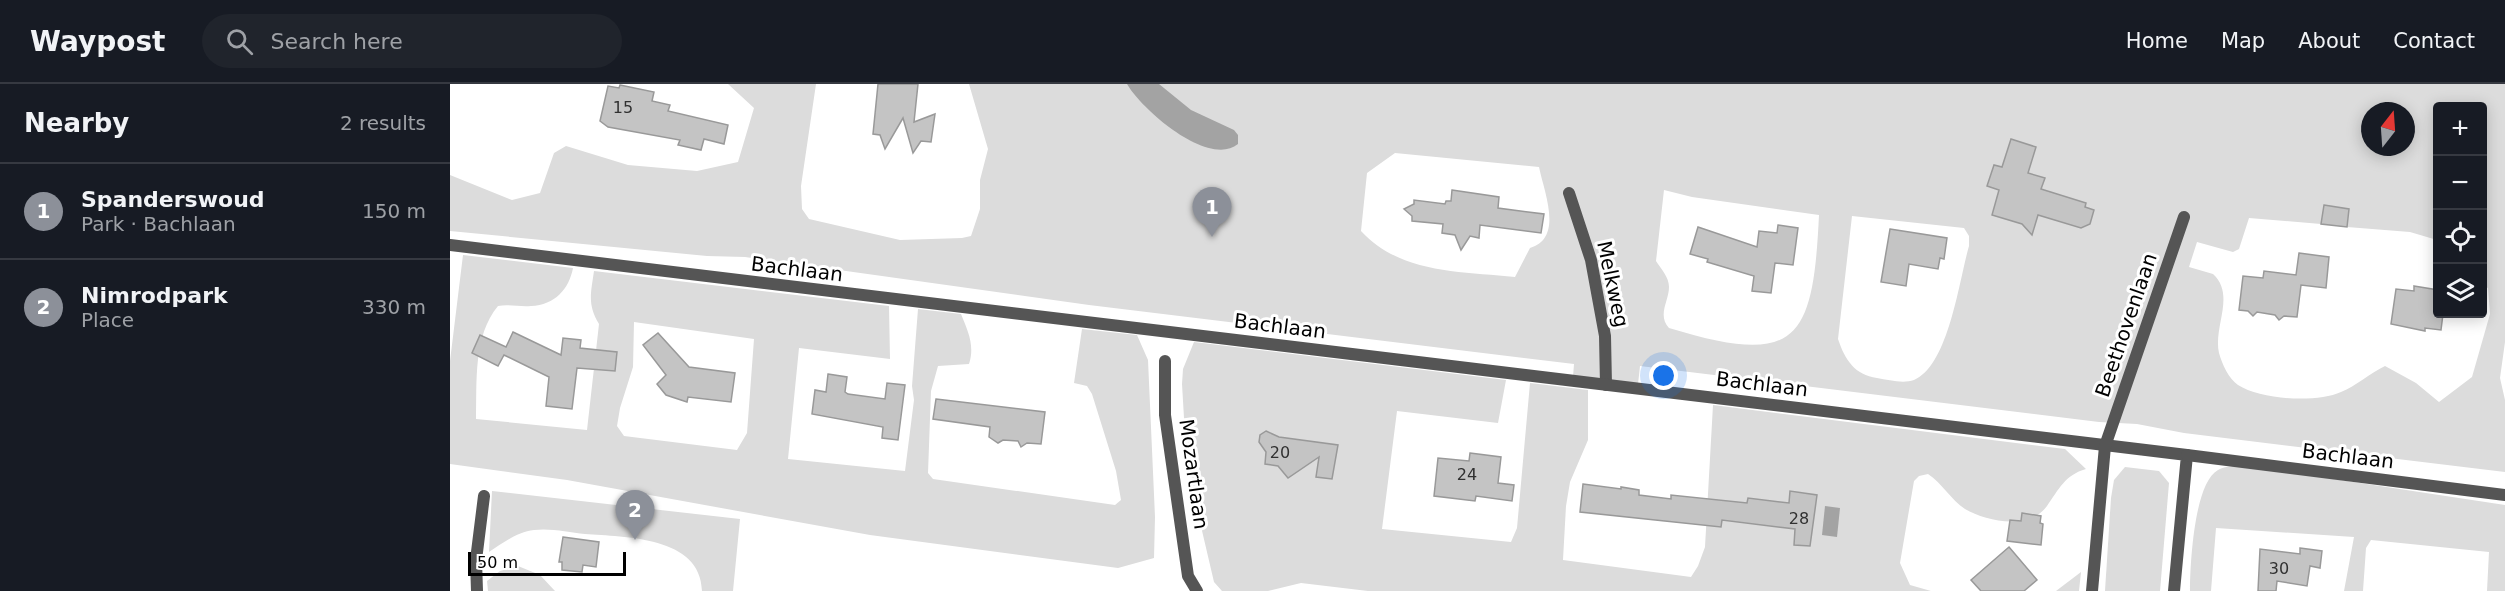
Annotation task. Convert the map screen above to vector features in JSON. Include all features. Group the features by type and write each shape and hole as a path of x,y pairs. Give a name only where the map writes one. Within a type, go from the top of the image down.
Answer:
{"street":[{"name":"Melkweg","path":"1569,193 1593,271 1605,336 1606,385"},
{"name":"Beethovenlaan","path":"2092,591 2105,446 2184,217"},
{"name":"Bachlaan","path":"450,245 2105,446"},
{"name":"Mozartlaan","path":"1165,361 1165,415 1188,576 1197,591"},
{"path":"2105,446 2187,455 2174,591"},
{"name":"Bachlaan","path":"2187,455 2505,495"},
{"path":"477,591 476,560 484,496"}],"shaded area":[{"path":"728,84 816,84 801,186 802,209 809,219 900,240 962,238 971,236 980,209 980,180 988,149 969,84 2505,84 2505,342 2500,378 2505,400 2505,472 2184,433 2137,424 2099,422 1640,366 1638,384 1573,377 1574,364 1089,305 745,257 707,256 450,231 450,175 512,200 540,193 554,153 566,146 628,165 697,171 738,162 754,108","holes":["2433,102 2487,102 2490,314 2472,377 2439,402 2416,383 2385,366 2347,389 2331,395 2304,399 2274,397 2238,385 2226,371 2218,343 2223,301 2220,282 2213,274 2189,267 2197,242 2233,252 2239,249 2249,218 2321,224 2324,205 2349,209 2347,227 2410,232 2433,239","1395,153 1539,167 1547,201 1549,225 1540,243 1530,248 1515,277 1452,271 1413,263 1377,245 1361,231 1367,173","1664,190 1692,197 1819,215 1811,292 1803,317 1790,334 1771,343 1746,345 1712,340 1669,328 1664,318 1669,283 1656,261","1852,216 1964,228 1969,236 1969,246 1951,320 1936,358 1926,371 1914,380 1905,382 1863,374 1848,360 1838,339"]},
{"path":"1127,84 1159,84 1191,110 1234,130 1238,135 1238,144 1226,149 1211,148 1177,133 1147,108"},
{"path":"463,255 573,268 568,283 554,299 540,305 498,306 490,318 480,345 476,419 587,430 599,324 591,304 594,271 889,306 890,359 799,348 788,459 905,471 914,400 912,386 918,309 961,314 970,339 971,357 969,364 938,366 931,391 928,473 933,479 1115,505 1121,500 1116,471 1092,394 1087,386 1074,383 1082,329 1137,335 1148,360 1155,517 1154,558 1118,568 870,535 567,480 450,464 450,361","holes":["634,322 754,339 747,433 737,450 624,436 617,426 620,408 633,367"]},
{"path":"1194,342 1506,380 1498,423 1397,411 1382,529 1511,542 1517,528 1530,383 1588,390 1588,440 1570,482 1566,506 1563,560 1691,577 1705,547 1713,405 2065,449 2086,469 2068,479 2039,514 2019,521 1996,520 1974,514 1960,505 1928,474 1919,476 1914,481 1900,563 1910,585 1931,591 1368,591 1301,583 1268,591 1222,591 1214,582 1196,505 1185,435 1183,369"},
{"path":"2242,465 2505,505 2505,591 2487,591 2489,552 2371,540 2366,548 2363,591 2344,591 2354,537 2216,528 2211,591 2190,591 2195,526 2204,491 2210,478 2218,470"},
{"path":"2125,467 2159,471 2169,483 2160,591 2105,591 2111,498 2114,480"},
{"path":"492,491 740,519 733,591 702,591 698,573 689,559 658,543 639,539 534,530 516,535 489,552"},
{"path":"1825,506 1840,508 1837,537 1822,535"},
{"path":"518,566 540,575 555,591 488,591 487,581 500,571"},
{"path":"2081,572 2079,591 2056,591"}],"building":[{"path":"878,84 918,84 914,122 935,114 931,142 921,141 913,153 903,118 885,149 880,135 873,134"},
{"path":"620,85 654,92 652,101 670,105 668,111 728,125 724,144 704,139 701,150 678,145 680,140 608,127 600,121 608,86 619,88"},
{"path":"2011,139 2036,147 2028,173 2045,178 2041,189 2086,203 2085,207 2094,210 2090,224 2081,228 2038,215 2032,235 2022,224 1992,215 1999,190 1987,186 1994,165 2002,167"},
{"path":"1452,190 1499,197 1498,208 1544,214 1541,233 1480,225 1479,238 1470,236 1461,250 1455,235 1442,233 1443,224 1412,221 1412,216 1404,209 1414,204 1414,200 1445,204 1446,201 1451,201"},
{"path":"2324,205 2349,209 2347,227 2321,224"},
{"path":"1778,225 1798,228 1793,265 1775,263 1771,293 1752,291 1754,276 1707,262 1708,259 1690,254 1698,227 1757,247 1759,231 1777,233"},
{"path":"1890,229 1947,238 1944,259 1940,258 1938,269 1909,264 1906,286 1881,282"},
{"path":"2299,253 2329,257 2326,288 2301,285 2297,317 2284,316 2279,320 2275,315 2257,312 2253,316 2248,311 2239,310 2243,276 2263,278 2264,271 2296,275"},
{"path":"2414,286 2433,289 2433,318 2442,318 2441,330 2425,328 2425,331 2391,324 2396,289 2414,291"},
{"path":"513,332 561,355 563,338 581,340 580,348 617,352 615,371 577,368 572,409 546,406 549,377 504,355 498,366 472,353 480,335 506,347"},
{"path":"658,333 689,367 735,373 731,402 688,397 687,402 666,395 657,384 666,375 643,345"},
{"path":"828,374 847,377 845,392 848,394 885,399 887,383 905,385 898,440 882,438 883,427 812,414 815,390 826,392"},
{"path":"936,399 1045,412 1041,444 1027,443 1021,447 1018,441 1003,440 998,443 989,437 990,427 933,419"},
{"path":"1266,431 1279,437 1338,445 1332,479 1316,477 1319,457 1288,478 1278,466 1265,464 1266,452 1259,442 1260,435"},
{"path":"1470,453 1501,457 1498,483 1514,485 1512,501 1476,496 1475,501 1434,496 1438,458 1469,461"},
{"path":"1583,484 1639,490 1639,495 1671,499 1671,495 1747,503 1748,498 1789,503 1790,491 1817,495 1810,546 1794,545 1795,529 1722,520 1721,527 1580,512"},
{"path":"2022,513 2041,516 2040,523 2043,524 2041,545 2007,541 2010,520 2021,521"},
{"path":"563,537 599,542 596,567 583,565 582,572 562,570 562,562 559,562"},
{"path":"2009,547 2037,580 2024,591 1981,591 1971,580"},
{"path":"2300,548 2322,551 2320,568 2310,566 2307,586 2277,581 2276,591 2258,591 2260,549 2300,554"}],"place":[{"name":"Spanderswoud","path":"1212,237"},
{"name":"Nimrodpark","path":"635,540"}]}
